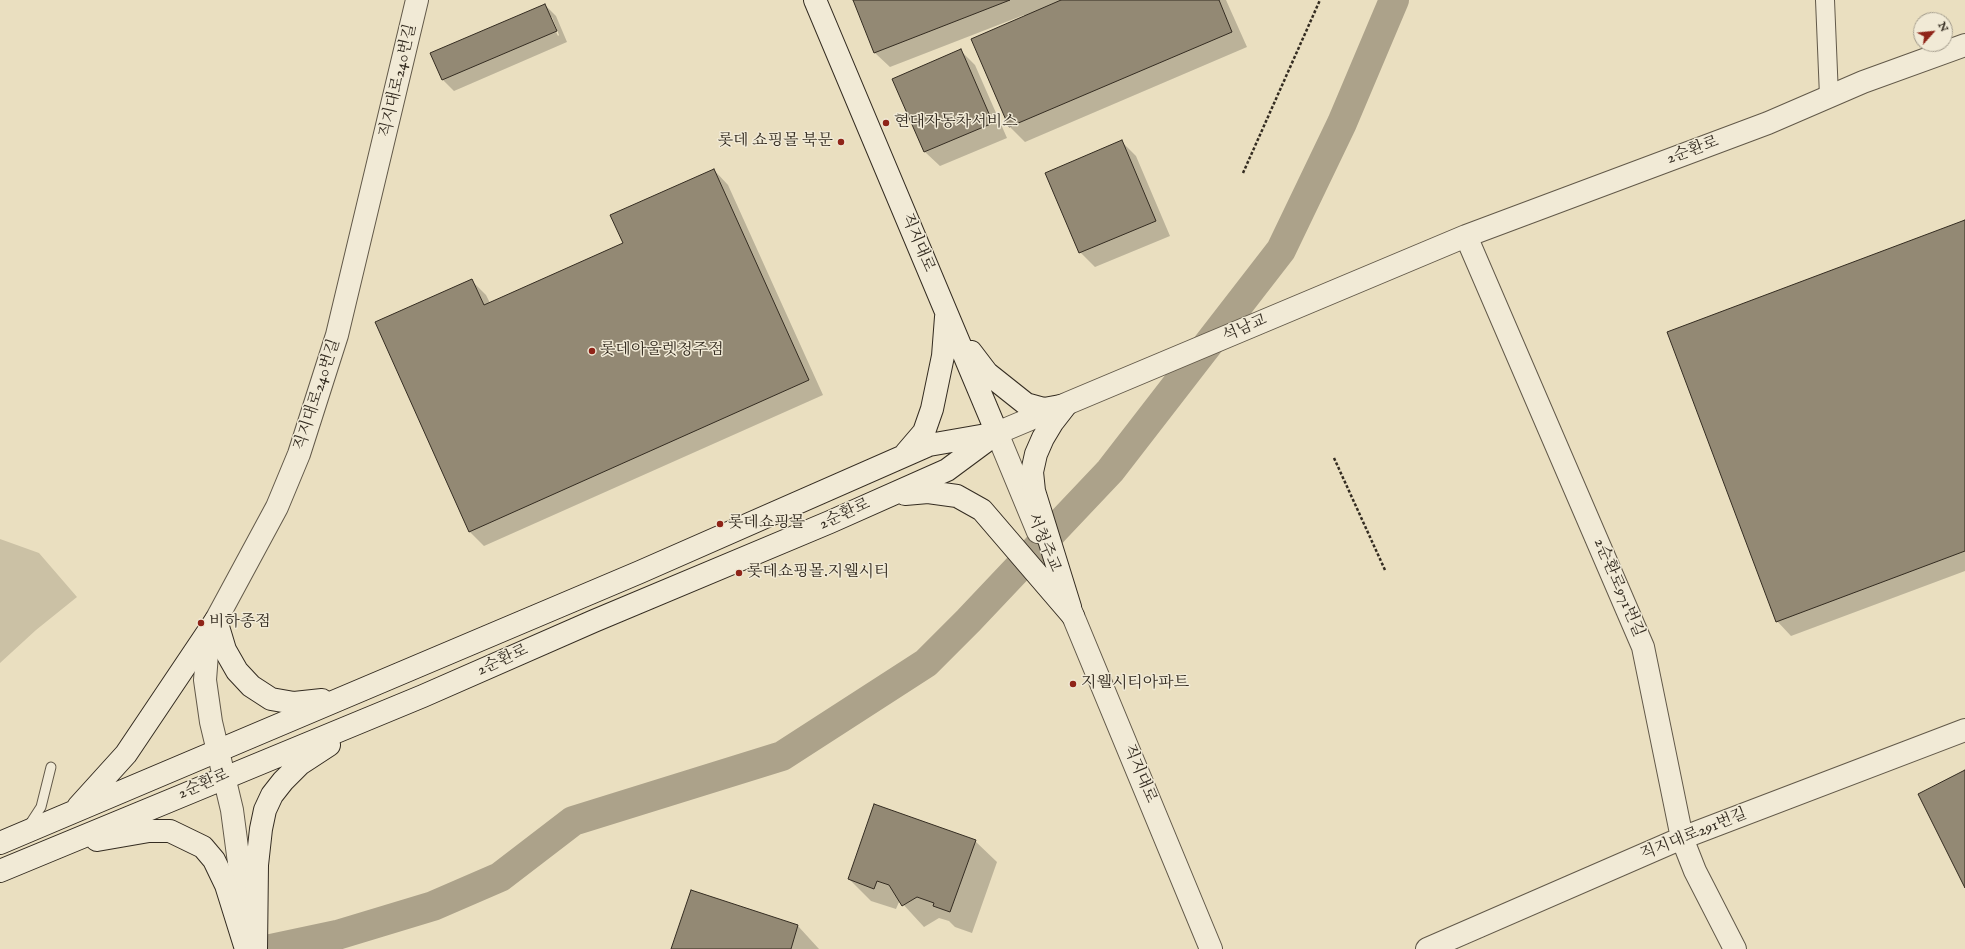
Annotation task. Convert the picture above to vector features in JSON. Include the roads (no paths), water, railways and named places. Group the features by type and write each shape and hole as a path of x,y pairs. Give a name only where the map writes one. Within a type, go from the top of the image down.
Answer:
{"main road":[{"name":"직지대로240번길","path":"241,876 225,776 211,722 204,680 208,654 216,620 277,507 299,454 337,335 417,0"},
{"name":"직지대로","path":"815,0 997,434 1027,489"},
{"name":"2순환로","path":"1421,256 1466,236 1754,128 1884,74 1965,45"},
{"name":"2순환로971번길","path":"1466,236 1643,647 1682,838 1695,871 1735,949"},
{"name":"석남교","path":"1068,404 1421,256"},
{"path":"946,312 966,346 978,362 992,377 1011,393 1034,407 1054,408 1068,404"},
{"path":"903,456 924,432 930,415 943,356 946,312"},
{"path":"1068,404 1052,423 1036,454 1027,489 1069,604"},
{"name":"2순환로","path":"0,871 225,776 423,696 888,496 947,470 997,434 1068,404"},
{"name":"2순환로","path":"0,844 640,572 903,456 930,445 997,434"},
{"path":"888,496 928,492 956,496 982,510 1039,577 1069,604"},
{"name":"직지대로","path":"1069,604 1211,949"},
{"path":"73,813 126,754 216,620"},
{"path":"216,620 225,650 237,671 251,686 271,699 294,703 343,698"},
{"path":"198,646 204,680"},
{"path":"246,949 241,876 261,829 272,795 283,781 300,764 322,748 423,696"},
{"name":"직지대로291번길","path":"1427,949 1682,838 1965,730"},
{"path":"55,848 149,831 170,831 186,837 203,847 214,860 241,876 256,949"},
{"path":"241,876 251,949"}],"street":[{"path":"1825,0 1829,96"}],"lane":[{"path":"23,834 40,808 51,768"}],"waterway":[{"path":"271,949 337,935 433,906 500,877 573,821 782,756 926,663 968,621 1110,471 1281,250 1342,123 1394,0"}],"place":[{"name":"현대자동차서비스","path":"886,123"},
{"name":"롯데 쇼핑몰 북문","path":"841,142"},
{"name":"롯데아울렛청주점","path":"592,351"},
{"name":"롯데쇼핑몰","path":"720,524"},
{"name":"롯데쇼핑몰.지웰시티","path":"739,573"},
{"name":"비하종점","path":"201,623"},
{"name":"지웰시티아파트","path":"1073,684"}]}
